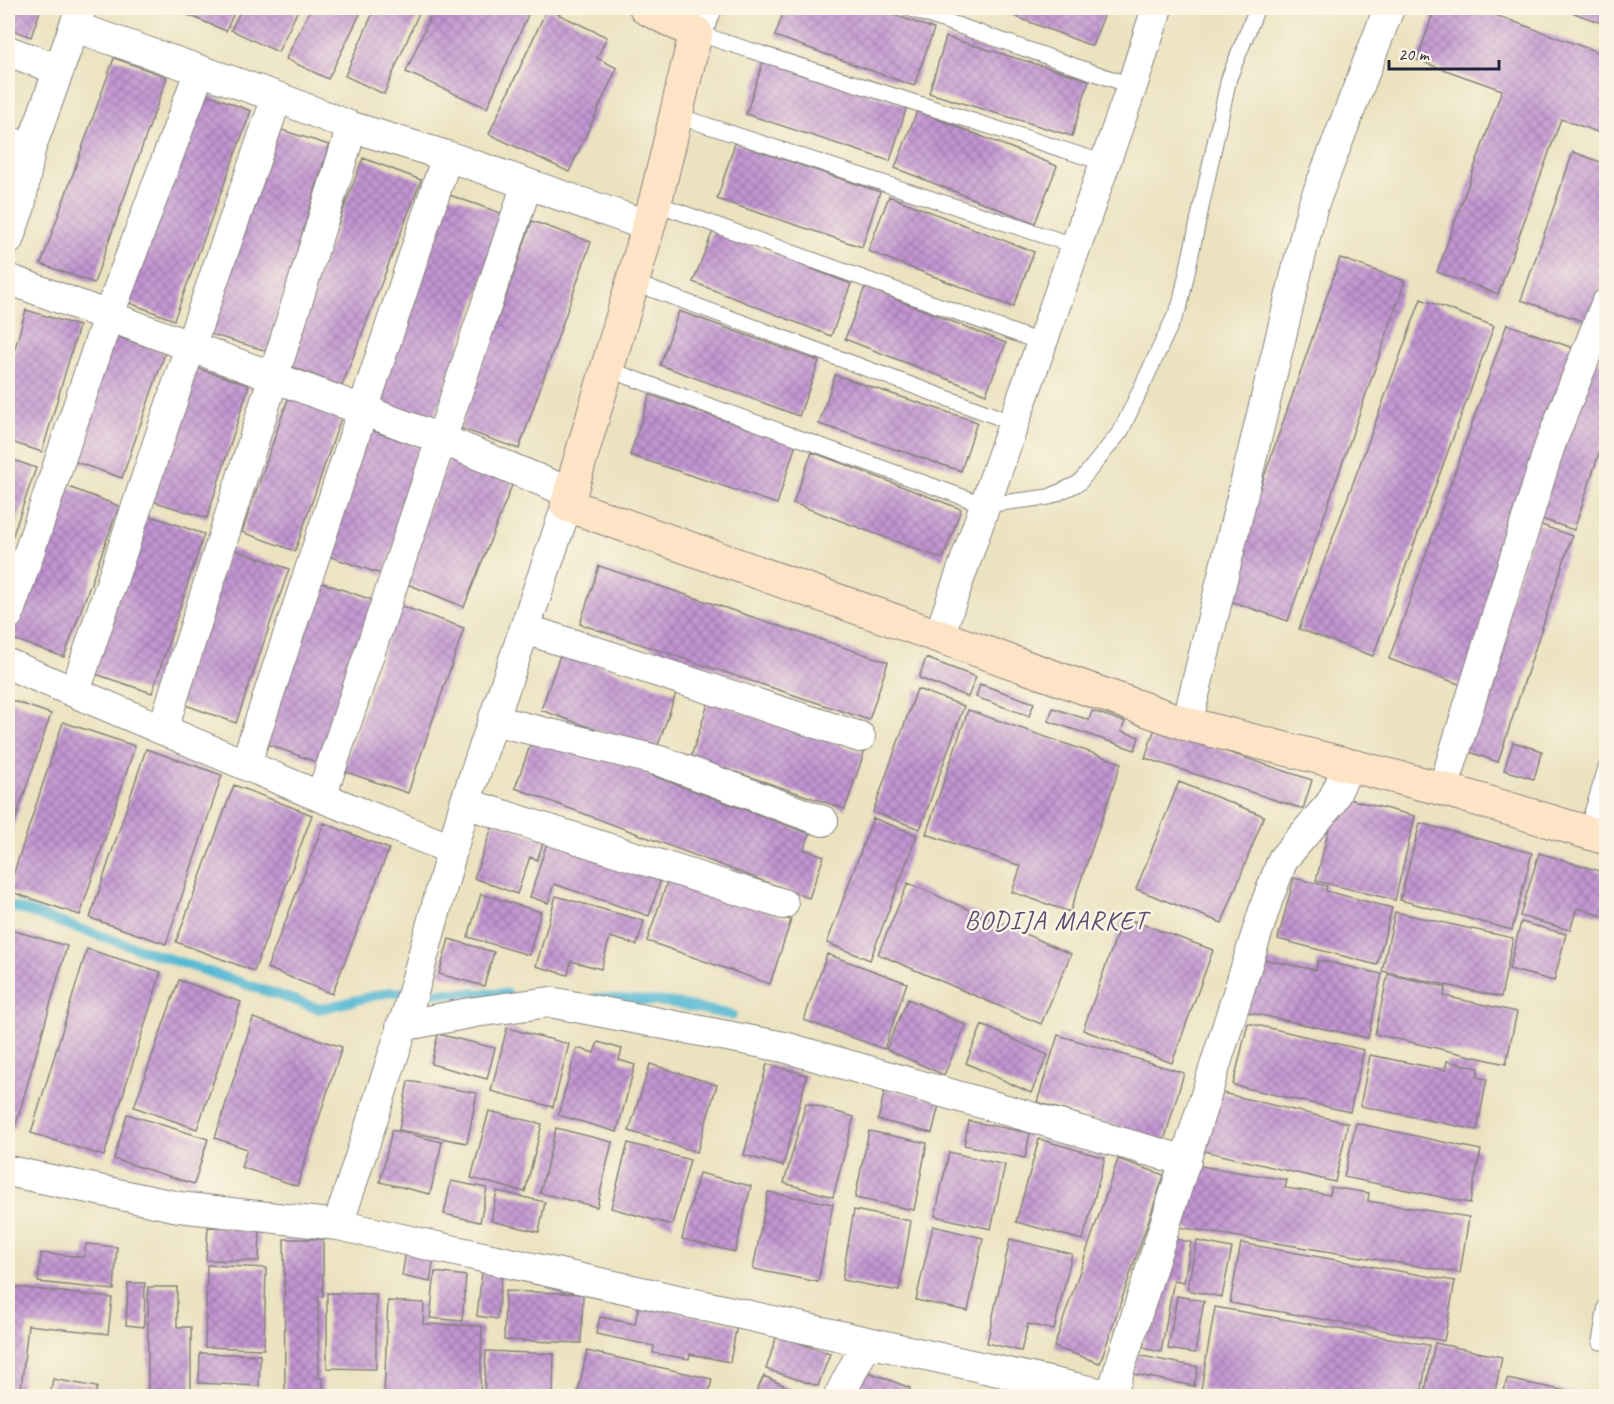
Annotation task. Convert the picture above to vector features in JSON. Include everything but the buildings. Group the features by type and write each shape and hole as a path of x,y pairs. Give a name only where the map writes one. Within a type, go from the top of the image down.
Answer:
{"street":[{"path":"338,1225 405,1016 465,803 569,499 652,214 678,116 682,85 702,20 646,8"},
{"path":"939,636 1106,163 1157,8"},
{"path":"1187,724 1312,208 1389,8"},
{"path":"8,240 20,206 19,146 58,70 78,17 200,70 277,96 352,127 527,183 652,214"},
{"path":"8,51 58,70"},
{"path":"8,615 108,318 200,70"},
{"path":"75,692 190,347 277,96"},
{"path":"164,729 272,377 352,127"},
{"path":"246,763 447,156"},
{"path":"321,797 527,183"},
{"path":"8,279 108,318 441,439 569,499 939,636 1187,724 1443,789 1596,835"},
{"path":"1443,789 1550,445 1606,304"},
{"path":"525,629 860,737"},
{"path":"8,664 246,763 321,797 451,849"},
{"path":"493,720 660,761 823,820"},
{"path":"8,1171 179,1207 338,1225 1112,1396 1267,901 1283,859 1331,804 1349,766"},
{"path":"465,803 783,904"},
{"path":"405,1016 475,1012 550,1002 561,1004 784,1047 1186,1161"},
{"path":"839,1396 867,1342"}],"lane":[{"path":"908,8 1132,86"},
{"path":"607,369 985,505 1049,497 1079,483 1120,431 1180,305 1228,78 1257,8"},
{"path":"702,20 1106,163"},
{"path":"678,116 1076,246"},
{"path":"652,214 1042,344"},
{"path":"632,282 1014,423"},
{"path":"1596,835 1606,768"},
{"path":"1600,1342 1606,1305"}],"waterway":[{"path":"8,905 320,1009 390,992 508,994"},
{"path":"596,998 668,1002 732,1015"}],"district":[{"name":"BODIJA MARKET","path":"1056,920"}]}
